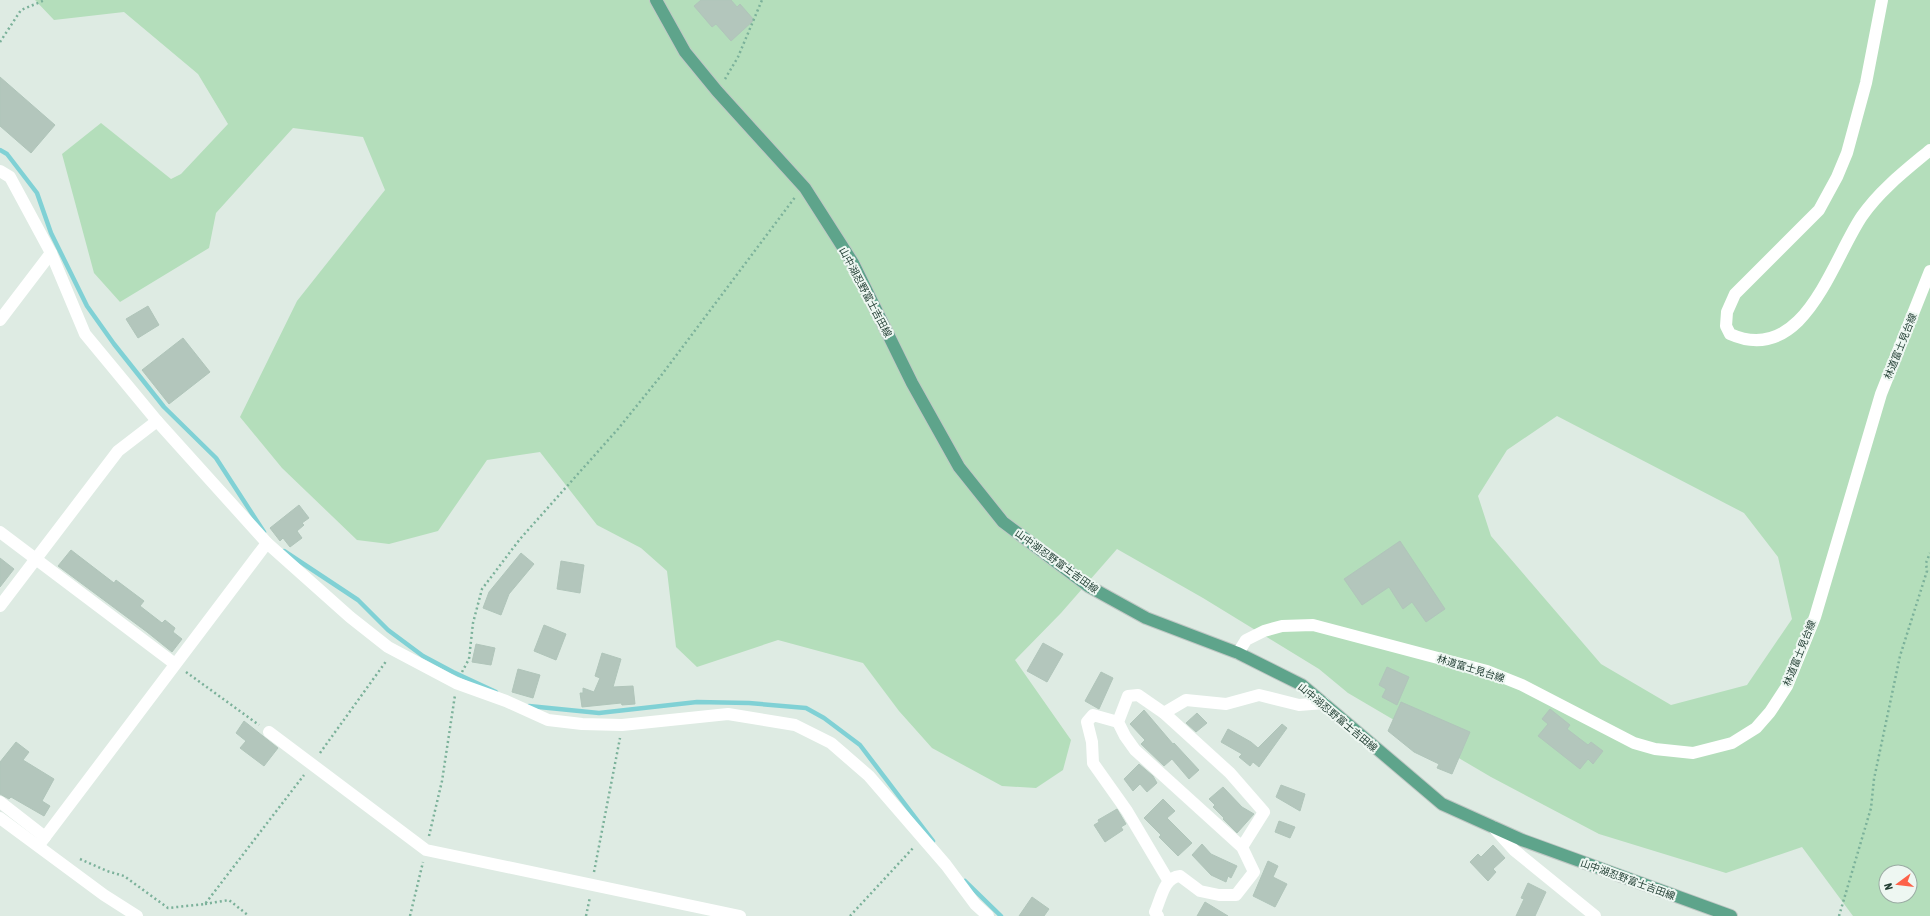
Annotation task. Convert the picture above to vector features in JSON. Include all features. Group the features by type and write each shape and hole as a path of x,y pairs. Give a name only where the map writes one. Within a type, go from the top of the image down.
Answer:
{"main road":[{"name":"山中湖忍野富士吉田線","path":"656,0 685,52 717,91 805,188 853,263 912,383 959,467 1003,522 1088,586 1146,618 1238,653 1302,685 1442,804 1522,840 1731,916"}],"street":[{"path":"1882,0 1866,83 1847,153 1838,177 1819,210 1735,294 1727,312 1726,326 1730,334 1749,340 1776,336 1785,333 1802,318 1826,283 1862,216 1890,183 1930,150"},
{"path":"0,170 10,177 51,253 85,334 157,421 267,543 350,617 394,650 456,683 506,701 548,720 582,724 622,725 728,714 795,725 830,743 869,776 923,837 975,904 988,916"},
{"path":"0,320 51,253"},
{"name":"林道富士見台線","path":"1238,653 1246,640 1264,630 1282,626 1313,625 1488,671 1522,685 1634,743 1655,749 1693,754 1732,743 1756,728 1770,712 1788,686 1815,617 1874,413 1930,271"},
{"path":"0,606 118,451 157,421"},
{"path":"0,532 175,664"},
{"path":"42,841 267,543"},
{"path":"1158,916 1155,912 1168,880 1174,876 1180,876 1200,890 1219,895 1236,895 1254,872 1242,847 1135,750 1125,736 1118,722 1128,696 1138,695 1164,713 1230,773 1264,812 1242,847"},
{"path":"1164,713 1186,700 1226,704 1259,695 1299,705 1324,703"},
{"path":"1118,722 1093,715 1087,722 1092,742 1093,763 1123,805 1168,880"},
{"path":"269,732 426,850 740,916"},
{"path":"0,802 104,895 137,916"},
{"path":"0,818 42,841"},
{"path":"1493,827 1514,850 1595,916"}],"path":[{"path":"0,42 21,10 45,0"},
{"path":"717,91 738,57 762,0"},
{"path":"410,916 442,781 456,683 469,659 473,623 482,589 520,539 618,429 660,377 793,199 805,188"},
{"path":"1839,916 1871,808 1877,765 1900,656 1930,553"},
{"path":"205,904 312,764 394,650"},
{"path":"175,664 269,732"},
{"path":"586,916 622,725"},
{"path":"850,916 923,837"},
{"path":"78,858 106,872 124,876 168,908 228,900 249,916"}],"green space":[{"path":"35,0 1930,0 1930,916 1853,916 1802,847 1726,873 1599,834 1491,777 1348,693 1319,669 1203,598 1117,549 1061,613 1015,660 1071,740 1063,770 1036,788 1002,786 932,748 899,711 863,663 778,640 697,667 676,647 667,571 641,548 597,525 540,452 487,460 438,531 389,544 357,540 282,468 240,417 297,301 385,190 363,137 293,128 216,213 209,248 120,302 94,273 62,154 101,123 171,179 181,174 228,124 198,74 124,12 54,20","holes":["1557,416 1744,513 1778,557 1792,619 1747,685 1671,705 1601,664 1491,536 1478,496 1507,450"]}],"building":[{"path":"701,0 731,0 737,7 740,4 754,20 731,41 716,24 712,27 694,6"},
{"path":"0,77 55,125 31,153 0,126"},
{"path":"148,306 159,325 138,338 126,319"},
{"path":"183,338 210,372 169,404 142,370"},
{"path":"299,505 309,518 302,523 304,525 297,531 302,538 290,547 283,538 280,541 270,528"},
{"path":"1400,541 1445,609 1426,622 1412,602 1403,609 1389,587 1362,605 1344,579"},
{"path":"71,550 114,583 116,580 144,601 140,606 162,623 165,620 175,628 173,632 182,639 172,652 58,566"},
{"path":"521,553 534,564 509,594 501,615 483,608 489,592"},
{"path":"0,558 14,569 0,587"},
{"path":"561,561 584,565 580,593 557,589"},
{"path":"544,625 566,634 556,660 534,651"},
{"path":"1043,643 1063,654 1047,682 1027,671"},
{"path":"476,644 495,648 491,665 472,662"},
{"path":"602,653 621,659 613,687 633,686 635,704 622,705 621,703 582,707 580,693 583,693 583,688 594,692 600,678 595,676"},
{"path":"1387,667 1409,677 1397,705 1382,697 1386,689 1379,685"},
{"path":"518,669 540,675 533,698 512,692"},
{"path":"1101,672 1113,678 1099,709 1085,701"},
{"path":"1401,702 1470,732 1452,774 1437,768 1439,764 1414,752 1388,731"},
{"path":"1550,709 1570,725 1567,729 1588,745 1591,742 1603,751 1593,764 1588,759 1580,769 1538,736 1548,724 1542,719"},
{"path":"1144,710 1173,744 1174,743 1199,770 1189,779 1172,759 1164,766 1141,744 1145,740 1130,724"},
{"path":"1197,713 1207,723 1196,732 1186,723"},
{"path":"244,721 278,748 264,766 240,748 246,741 236,733"},
{"path":"1282,724 1287,728 1259,767 1253,762 1250,766 1239,757 1242,754 1221,742 1228,729 1251,742 1258,748"},
{"path":"16,742 29,752 23,760 54,779 42,801 50,806 44,816 11,797 9,799 0,794 0,762"},
{"path":"1139,764 1153,776 1157,783 1147,792 1140,784 1133,791 1124,779"},
{"path":"1281,785 1305,794 1300,811 1276,797"},
{"path":"1223,787 1242,807 1254,814 1237,833 1213,807 1215,805 1209,799"},
{"path":"1163,799 1175,811 1167,818 1192,843 1178,856 1159,837 1161,835 1144,818"},
{"path":"1117,809 1126,824 1121,827 1123,830 1105,842 1094,825 1099,822 1098,820"},
{"path":"1279,821 1295,827 1290,838 1275,832"},
{"path":"1202,844 1211,854 1237,866 1231,878 1228,876 1226,882 1211,875 1192,855"},
{"path":"1493,845 1505,858 1493,869 1496,872 1488,881 1470,862 1478,854 1481,857"},
{"path":"1268,861 1278,866 1273,877 1287,884 1275,907 1253,896"},
{"path":"1528,883 1546,892 1535,916 1516,916 1524,899 1521,898"},
{"path":"1032,897 1049,909 1044,916 1019,916"},
{"path":"1205,902 1228,916 1197,916"}],"waterway":[{"path":"0,150 7,154 37,193 51,233 87,306 114,344 164,407 216,458 264,532"},
{"path":"284,551 358,600 388,630 423,656 496,692"},
{"path":"529,706 599,713 697,702 749,703 806,708 824,718 860,745 933,841"},
{"path":"965,881 1001,916"}]}
